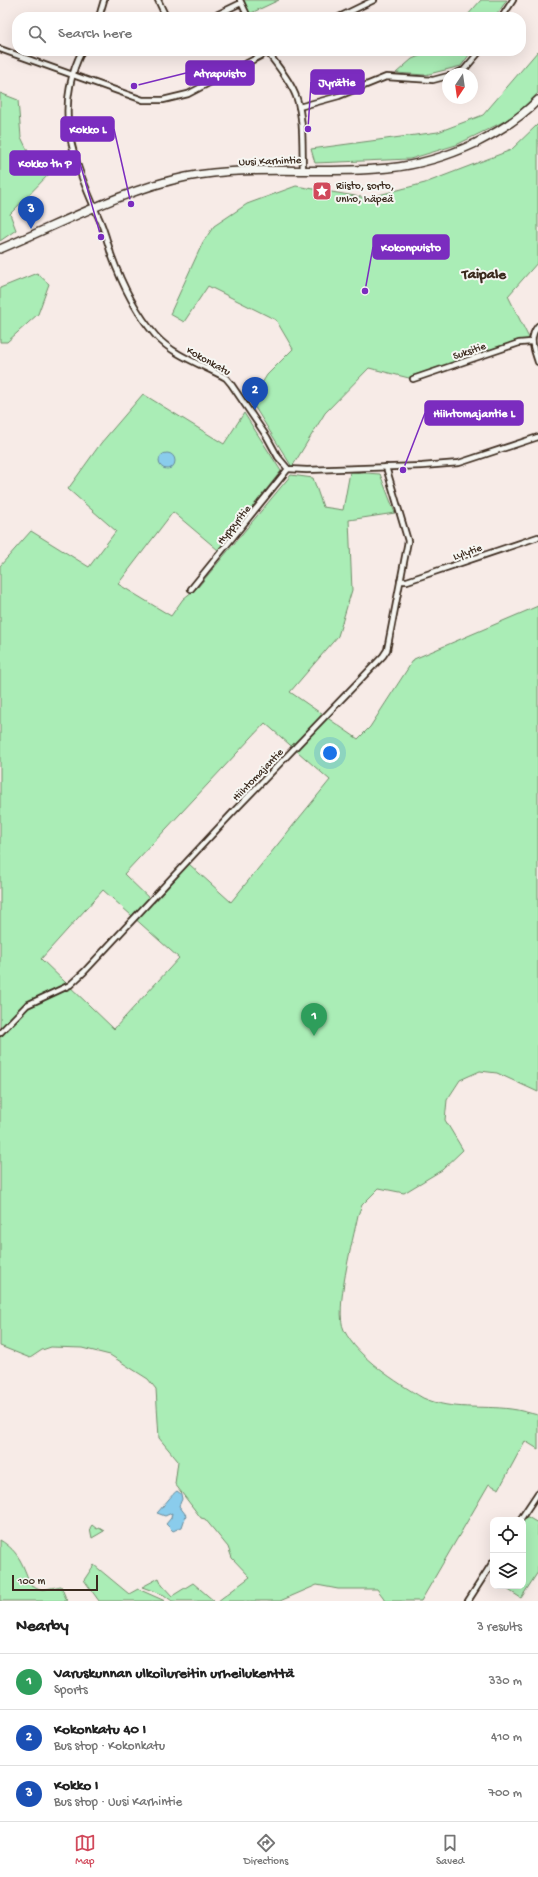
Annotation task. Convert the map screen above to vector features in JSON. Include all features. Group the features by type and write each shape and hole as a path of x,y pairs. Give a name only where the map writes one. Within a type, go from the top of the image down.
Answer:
{"street":[{"path":"100,12 104,0"},
{"path":"158,0 164,12"},
{"path":"349,12 374,0"},
{"path":"505,12 513,0"},
{"path":"222,12 241,2 246,12"},
{"path":"0,49 12,53"},
{"path":"19,56 143,100 163,100 188,94 259,56"},
{"name":"Kokonkatu","path":"80,56 68,94 68,121 73,151 112,255 129,294 148,325 157,336 174,351 217,373 232,384 267,437 278,457 288,469"},
{"path":"271,56 291,86 299,107 302,134 303,170"},
{"path":"466,68 476,56"},
{"path":"299,107 339,96 386,77 433,80 442,78"},
{"name":"Uusi Karhintie","path":"0,249 150,187 188,177 246,171 389,168 439,158 462,149 516,120 538,100"},
{"path":"538,326 532,334 531,342 538,362"},
{"name":"Suksitie","path":"413,379 519,343 531,342"},
{"path":"288,469 307,470 459,463 538,437"},
{"name":"Hiihtomajantie","path":"0,1033 28,1005 70,985 84,972 236,809 383,656 386,650 408,540 386,467"},
{"name":"Hyppyritie","path":"191,589 288,469"},
{"name":"Lylytie","path":"400,581 407,581 538,537"},
{"path":"522,1517 538,1493"},
{"path":"468,1601 490,1567"}],"green space":[{"path":"240,0 279,0 253,12 246,12"},
{"path":"481,0 507,0 499,12 470,12"},
{"path":"538,51 538,93 513,117 456,145 410,159 315,163 311,149 438,132 483,115"},
{"path":"419,56 468,56 461,66 442,68 442,71 425,75 396,73 412,59"},
{"path":"0,93 18,100 21,137 32,160 61,167 53,170 10,214 16,230 0,241"},
{"path":"538,124 538,262 508,296 531,342 519,343 413,379 369,368 325,413 292,467 251,401 267,375 293,349 276,320 208,286 184,322 170,314 203,242 214,226 247,204 296,186 367,198 425,183 511,150"},
{"path":"37,273 49,284 38,314 7,342 0,342 0,288"},
{"path":"143,394 224,444 244,413 281,471 218,550 173,512 118,584 171,616 183,599 198,587 291,475 313,478 323,507 343,510 350,472 380,474 395,513 349,520 352,590 338,636 290,692 358,739 370,727 414,659 538,606 538,1092 497,1073 480,1071 460,1080 447,1100 445,1120 463,1150 442,1170 404,1193 379,1188 362,1205 358,1215 345,1274 341,1307 344,1330 358,1350 390,1377 423,1398 445,1405 511,1409 538,1415 538,1449 525,1441 499,1489 489,1484 421,1601 386,1601 377,1589 338,1589 317,1585 280,1601 218,1601 250,1577 232,1558 228,1547 205,1519 201,1518 175,1484 178,1461 159,1438 156,1389 148,1379 110,1355 82,1348 51,1347 42,1350 30,1358 0,1346 0,566 31,531 89,567 116,531 68,489 101,443","holes":["265,723 330,780 231,902 189,864 154,903 124,874","103,890 179,958 114,1029 41,959"]},
{"path":"525,1517 538,1523 538,1572 521,1598 507,1589 526,1589"},
{"path":"92,1525 97,1529 99,1528 104,1531 92,1538 90,1528"},
{"path":"0,1540 12,1549 20,1560 31,1586 40,1590 61,1586 67,1601 0,1601"},
{"path":"94,1565 129,1594 138,1589 165,1601 99,1601 84,1580"},
{"path":"159,1578 162,1585 172,1596 193,1583 214,1601 172,1601 164,1595 142,1587"}],"water":[{"path":"167,453 174,458 175,461 170,468 167,469 160,464 159,461 164,454"},
{"path":"177,1491 181,1494 182,1499 179,1506 186,1515 182,1527 173,1531 166,1524 171,1518 172,1513 165,1516 157,1513"}],"place":[{"name":"Atrapuisto","path":"134,86"},
{"name":"Jyrätie","path":"308,129"},
{"name":"Riisto, sorto, unho, häpeä","path":"322,191"},
{"name":"Kokko L","path":"131,204"},
{"name":"Kokko I","path":"31,229"},
{"name":"Kokko th P","path":"101,237"},
{"name":"Kokonpuisto","path":"365,291"},
{"name":"Kokonkatu 40 I","path":"255,410"},
{"name":"Hiihtomajantie L","path":"403,470"},
{"name":"Varuskunnan ulkoilureitin urheilukenttä","path":"314,1036"}],"district":[{"name":"Taipale","path":"484,273"}]}
